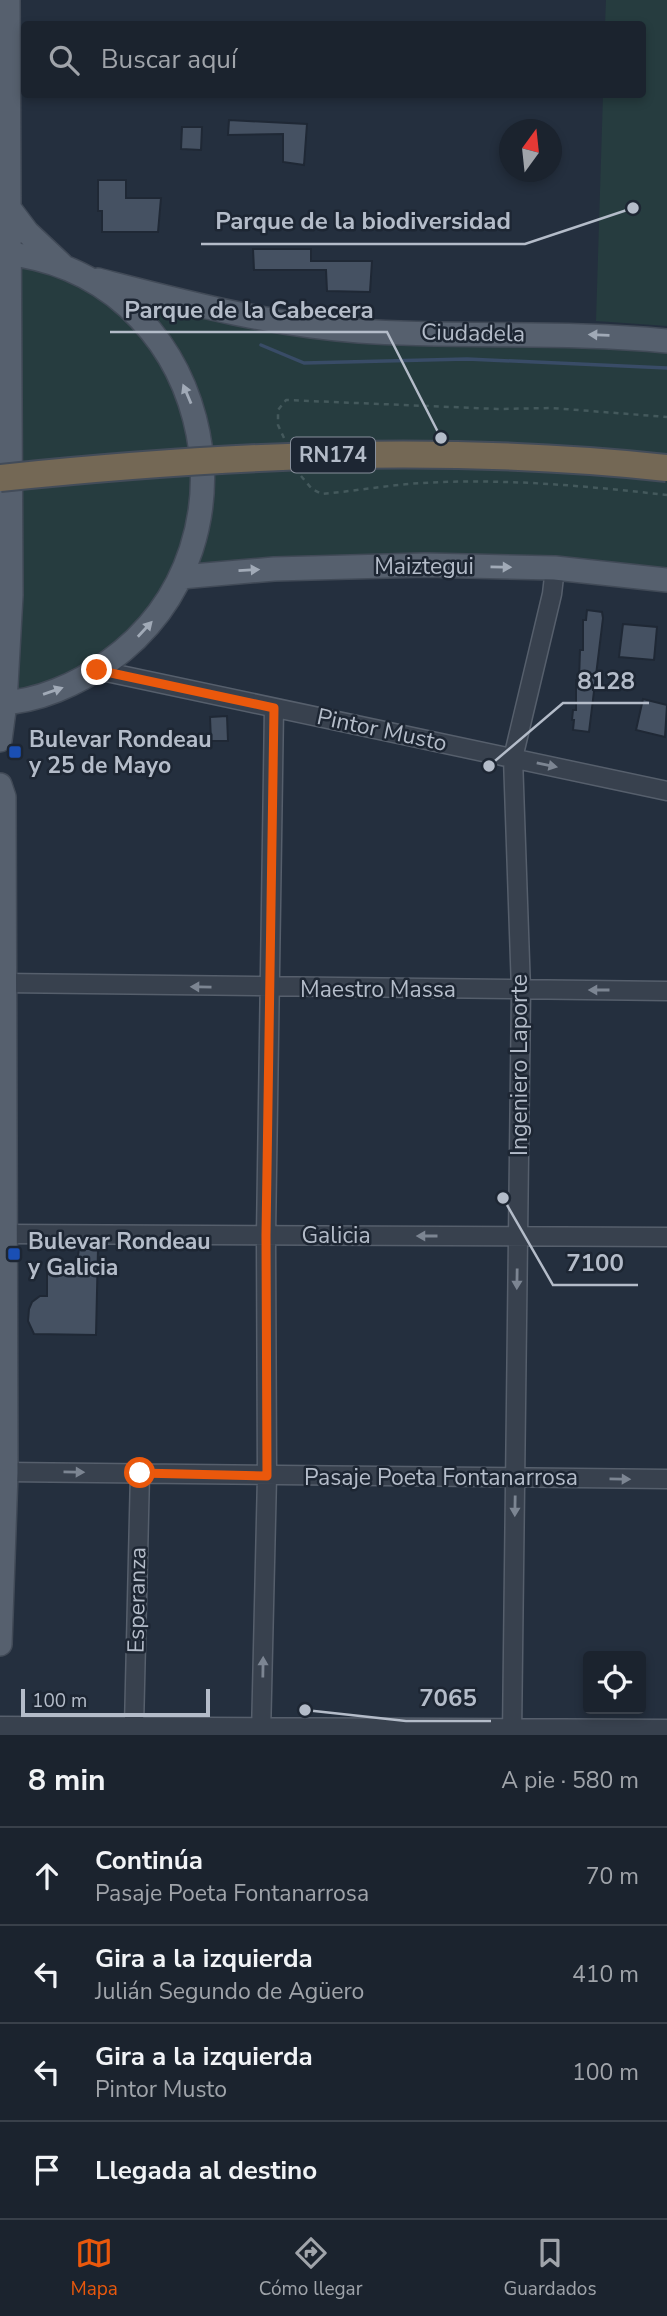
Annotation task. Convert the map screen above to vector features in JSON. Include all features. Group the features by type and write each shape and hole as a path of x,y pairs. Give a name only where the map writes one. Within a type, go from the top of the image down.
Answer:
{"highway":[{"name":"RN174","path":"0,461 172,444 303,438 483,439 667,450"},
{"name":"RN174","path":"0,478 175,462 282,456 486,456 667,468"}],"main road":[{"path":"0,740 11,595 4,253 9,208 8,0"},
{"path":"9,208 27,232 71,272"},
{"path":"3,703 67,686 123,652 150,625 181,577 203,507 204,471 201,438 190,400 175,367 141,321 98,286 71,272 4,253"},
{"name":"Ciudadela","path":"71,272 215,310 293,324 359,331 608,335 667,341"},
{"name":"Maiztegui","path":"181,577 210,572 350,566 555,568 667,580"},
{"path":"0,785 4,797 6,1234 6,1472 0,1644"}],"street":[{"name":"Ingeniero Laporte","path":"512,1731 521,990 513,758 552,594 555,568"},
{"name":"Pintor Musto","path":"97,670 667,791"},
{"path":"262,1732 274,708"},
{"name":"Maestro Massa","path":"4,983 667,991"},
{"name":"Galicia","path":"6,1234 667,1237"},
{"name":"Pasaje Poeta Fontanarrosa","path":"6,1472 667,1479"},
{"name":"Esperanza","path":"134,1727 140,1473"},
{"path":"0,1726 262,1732 667,1729"}],"green space":[{"path":"606,0 667,0 667,326 596,321 603,98 646,98 646,21 605,21"},
{"path":"8,253 215,310 667,341 667,580 555,568 182,577 123,652 0,703"}],"building":[{"path":"229,120 307,124 304,165 283,162 283,134 228,135"},
{"path":"182,127 202,127 201,150 181,149"},
{"path":"98,180 126,180 126,198 161,198 158,232 102,232 102,211 98,211"},
{"path":"253,249 311,249 311,261 372,261 370,292 327,291 326,270 254,270"},
{"path":"587,610 602,612 603,618 589,732 573,730 572,720 573,710 576,710 580,650 583,650 583,620 586,620"},
{"path":"623,624 657,627 654,660 619,657"},
{"path":"643,699 667,705 665,737 636,730"},
{"path":"227,716 228,741 211,741 210,717"},
{"path":"79,1249 98,1249 96,1335 34,1334 28,1321 29,1309 32,1302 40,1296 47,1296 47,1261 77,1261"}],"waterway":[{"path":"261,345 304,363 467,359 667,368"}],"place":[{"name":"Parque de la biodiversidad","path":"633,208"},
{"name":"Parque de la Cabecera","path":"441,438"},
{"name":"Bulevar Rondeau y 25 de Mayo","path":"15,752"},
{"name":"8128","path":"489,766"},
{"name":"7100","path":"503,1198"},
{"name":"Bulevar Rondeau y Galicia","path":"14,1254"},
{"name":"7065","path":"305,1710"}],"route":[{"path":"97,670 274,708 266,1235 267,1476 140,1473"}]}
